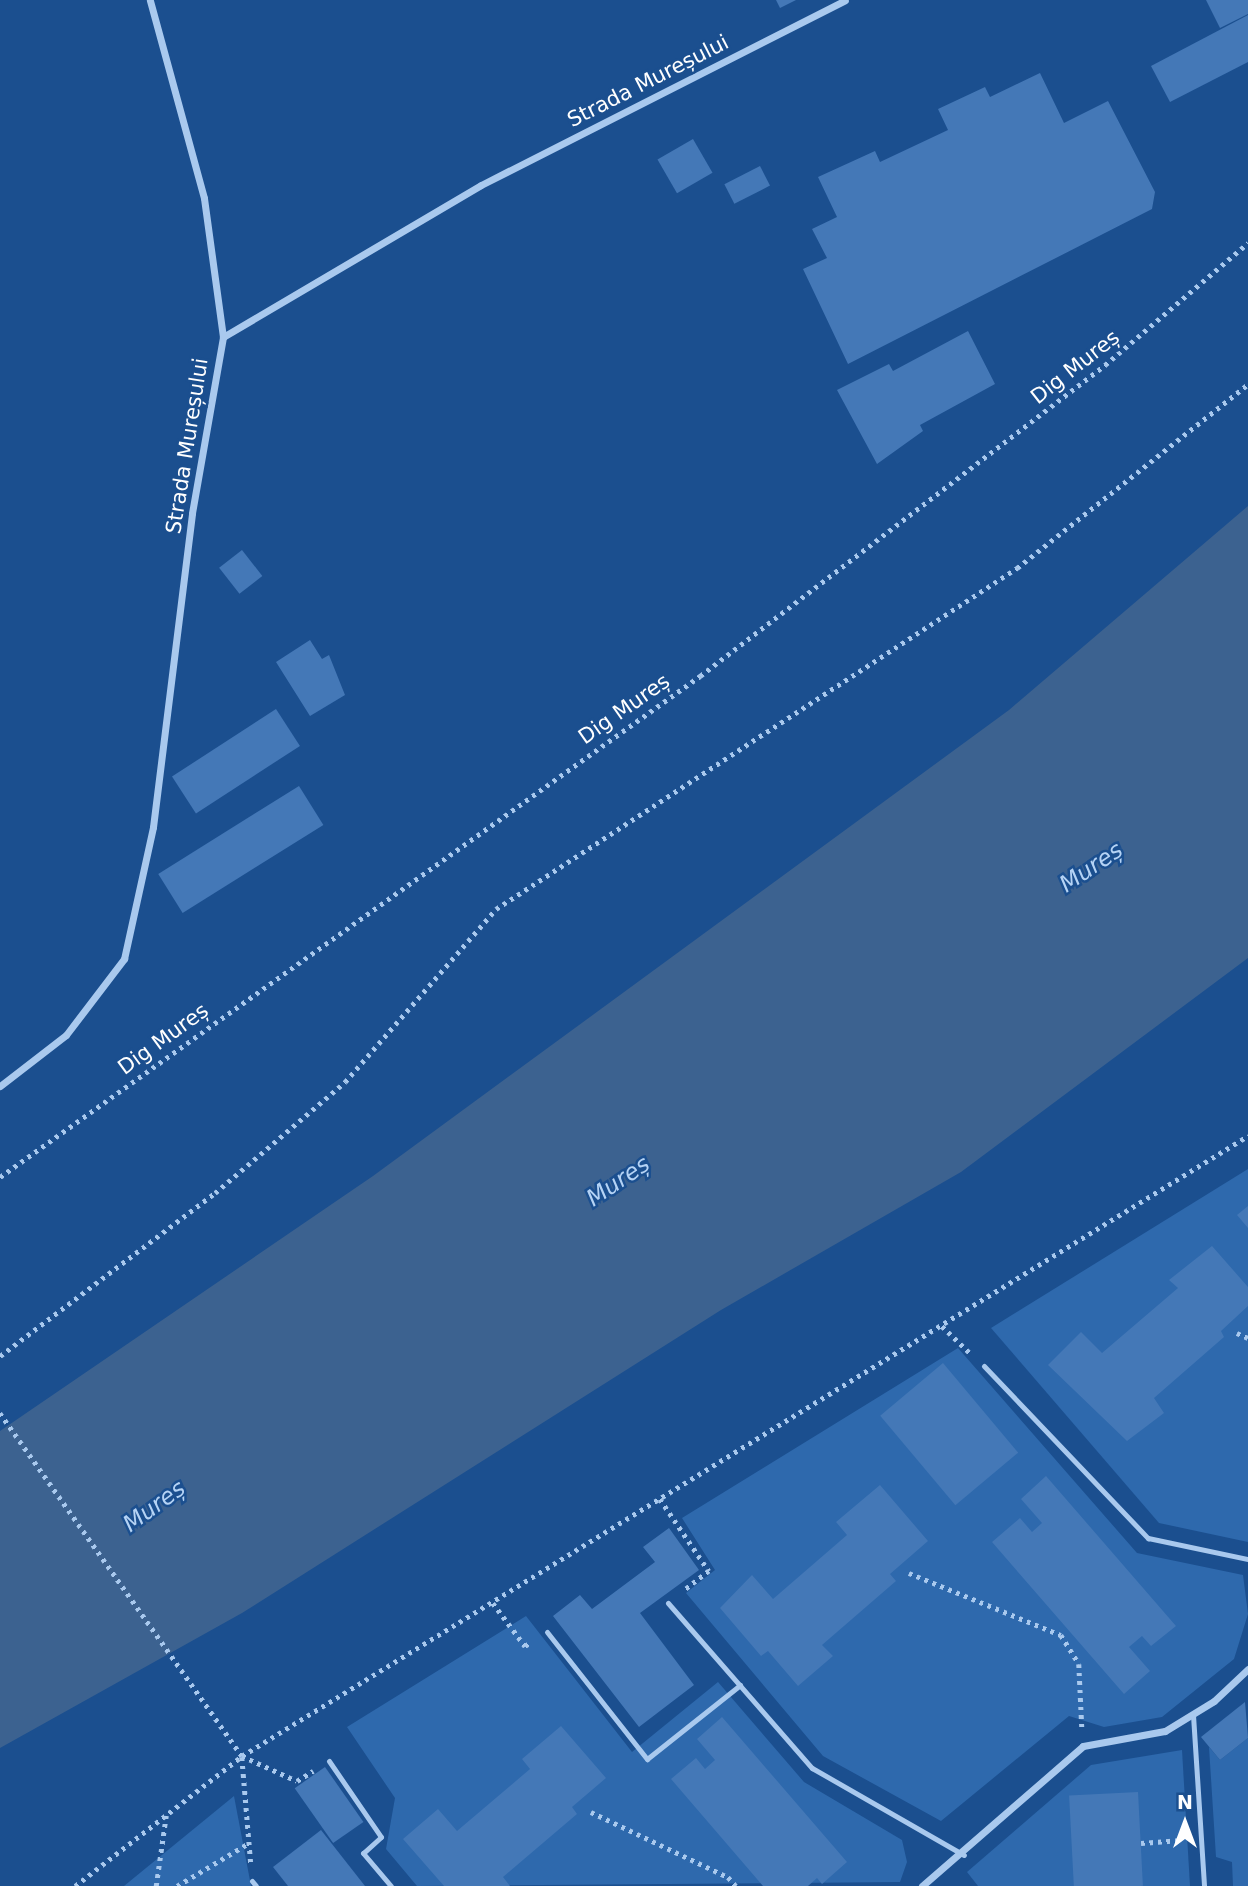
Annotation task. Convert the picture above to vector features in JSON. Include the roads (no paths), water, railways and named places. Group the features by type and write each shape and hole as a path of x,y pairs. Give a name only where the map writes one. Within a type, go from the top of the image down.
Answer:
{"street":[{"path":"150,0 204,198 223,337"},
{"name":"Strada Mureșului","path":"0,1086 66,1035 124,959 153,827 192,513 223,337 481,185 845,0"},
{"path":"922,1886 964,1855 1083,1746 1141,1738 1193,1715 1248,1669"}],"lane":[{"path":"984,1366 1148,1538 1248,1559"},
{"path":"668,1603 812,1768 964,1855"},
{"path":"547,1632 647,1759 740,1685"},
{"path":"1193,1715 1204,1886"},
{"path":"329,1761 381,1837 363,1853 391,1886"}],"water":[{"name":"Mureș","path":"1248,506 1248,958 961,1172 721,1310 242,1613 0,1748 0,1431 373,1176 1009,710"}]}
